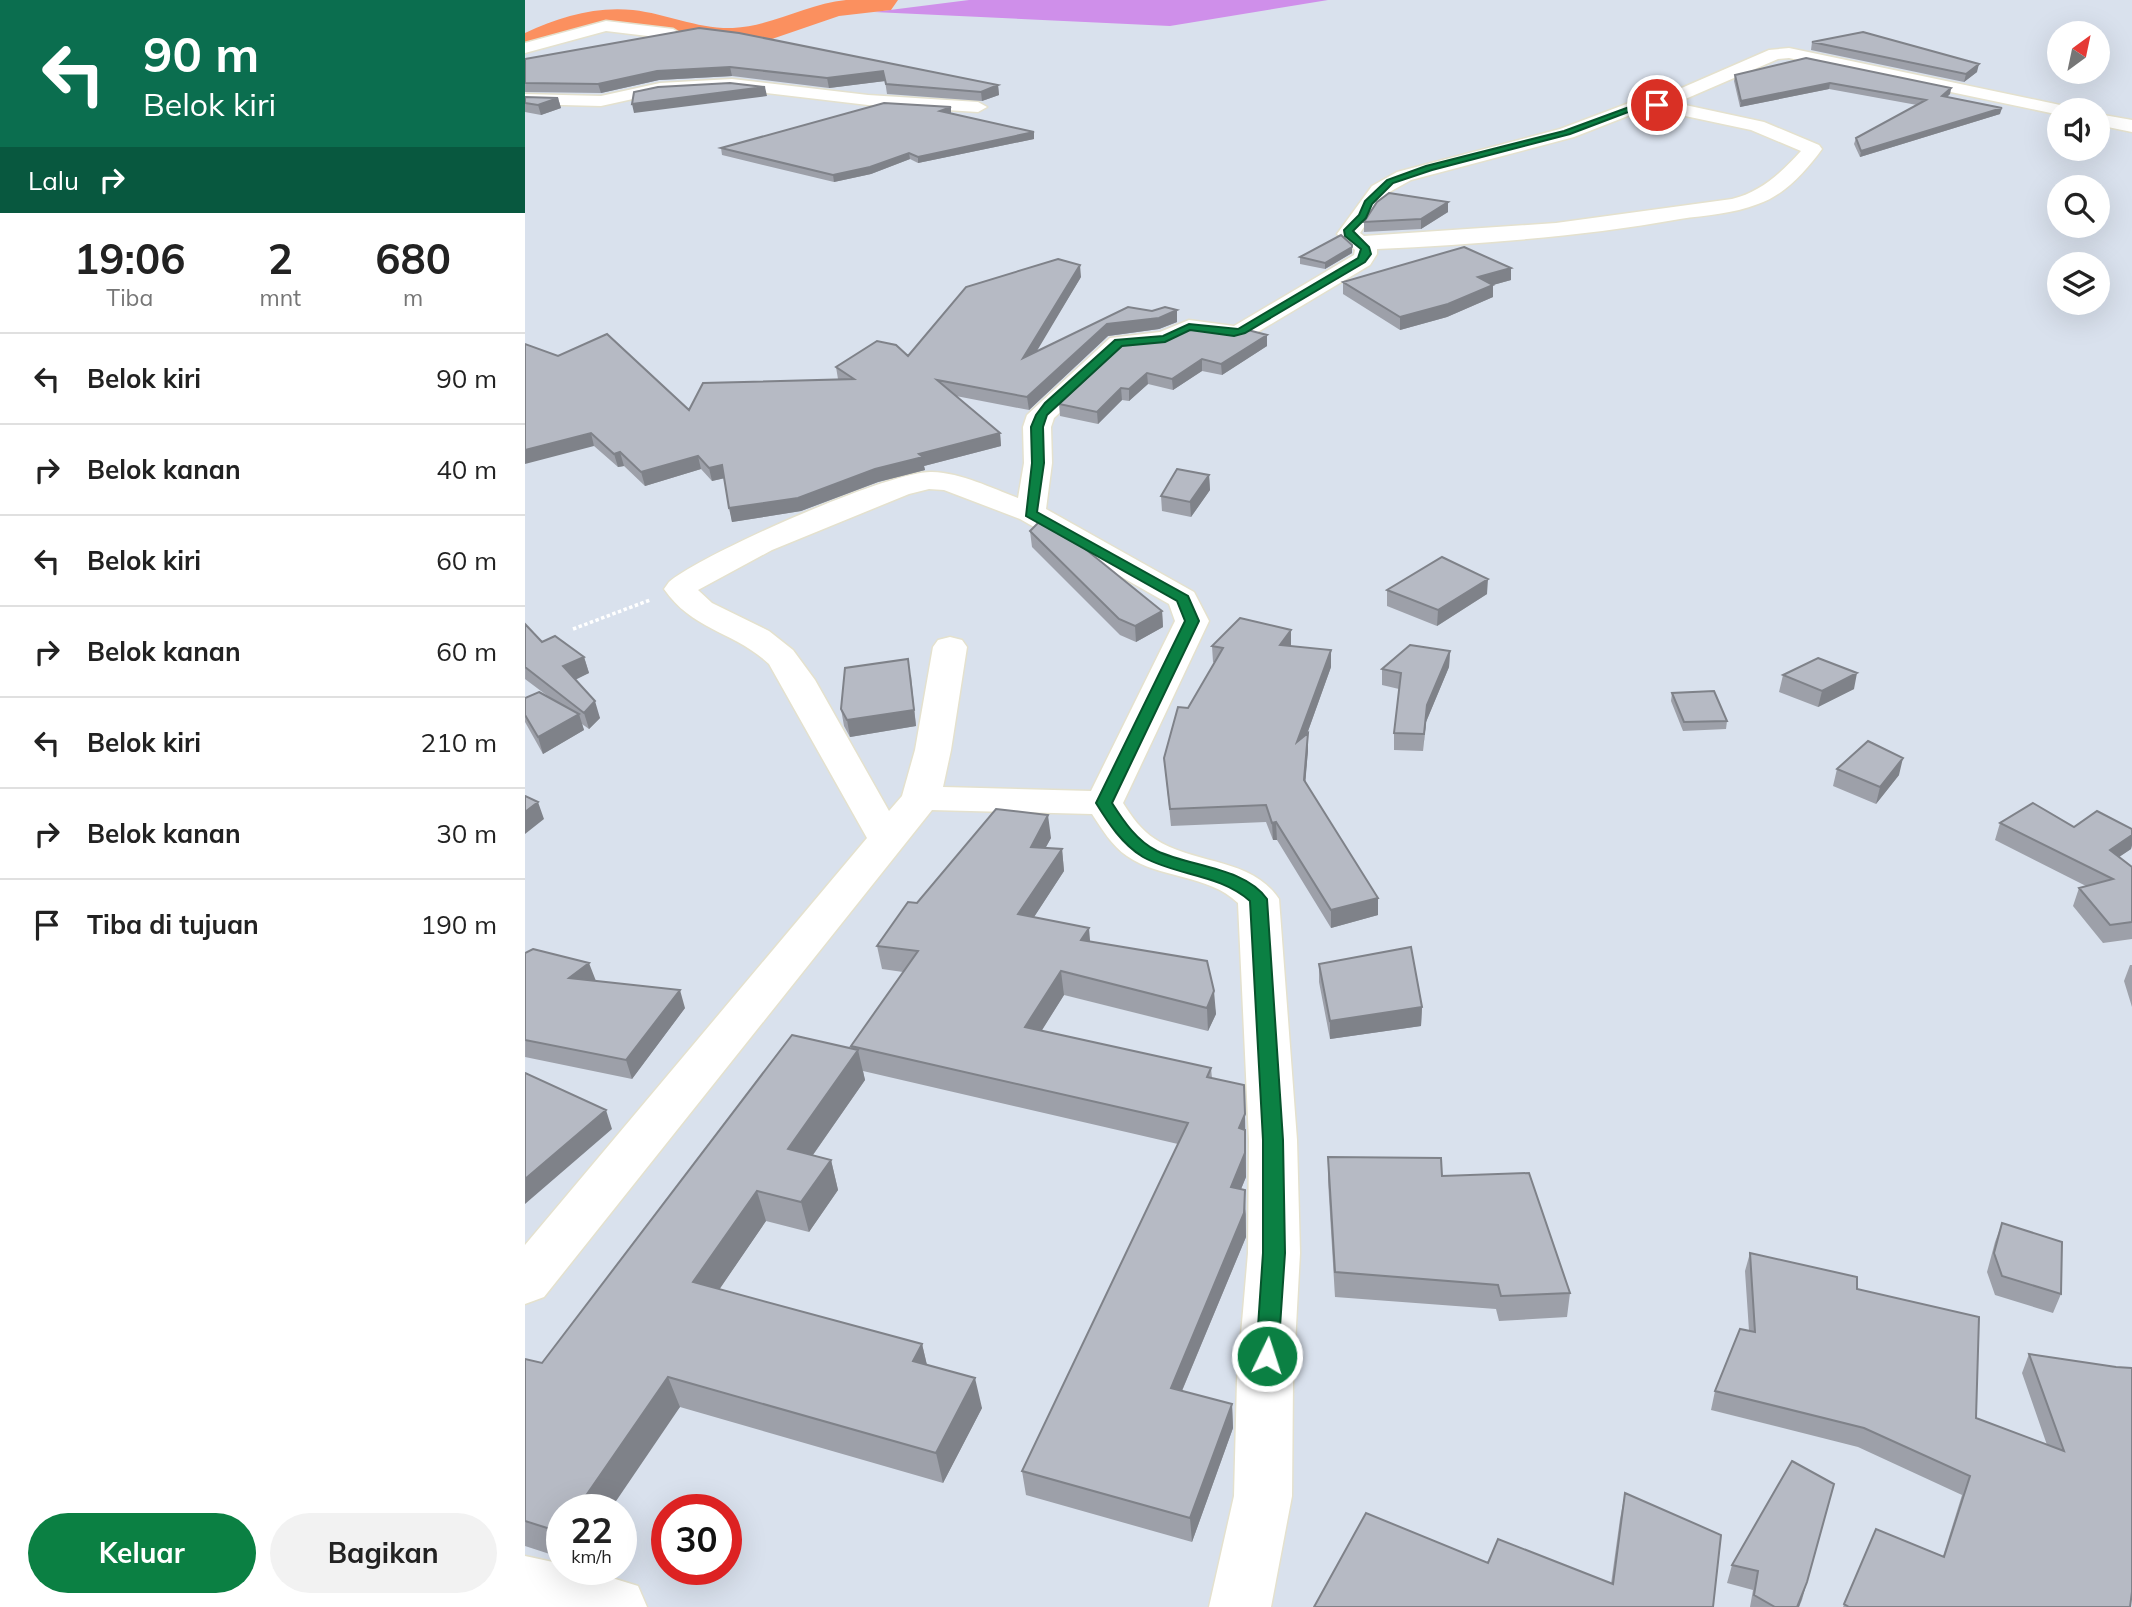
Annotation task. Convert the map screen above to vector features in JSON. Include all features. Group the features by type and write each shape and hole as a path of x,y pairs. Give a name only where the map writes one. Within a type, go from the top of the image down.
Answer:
{"street":[{"path":"525,48 606,26 673,34"},
{"path":"1657,105 1775,54 1789,53 2047,107"},
{"path":"525,99 601,102 660,88 732,84 867,100 978,107"},
{"path":"1031,513 1038,463 1037,427 1041,415 1112,348 1124,341 1165,339 1189,327 1234,333 1242,331 1361,260 1366,254 1366,248 1359,243 1348,234 1349,230 1363,216 1368,203 1390,182 1429,168 1567,133 1635,107 1657,105 1766,130 1798,140 1812,149 1769,191 1750,200 1633,221 1471,238 1359,243"},
{"path":"2110,121 2132,126"},
{"path":"887,839 836,754 806,693 781,658 770,646 748,632 704,612 687,600 680,589 697,576 761,543 877,495 919,481 949,482 1031,513 1183,599 1192,621 1104,803"},
{"path":"525,1282 921,798 933,750 950,647"},
{"path":"921,798 1104,803"},
{"path":"1104,803 1123,832 1150,854 1242,885 1258,899 1273,1140 1274,1253 1265,1381 1263,1496 1240,1607"},
{"path":"525,1585 616,1607"}],"path":[{"path":"573,629 680,589"}],"shaded area":[{"path":"969,0 1328,0 1170,26 874,12"}],"building":[{"path":"699,28 739,33 998,85 981,92 886,84 883,71 827,78 730,67 657,71 598,84 525,83 525,59"},
{"path":"1863,32 1979,64 1966,74 1812,42"},
{"path":"1806,58 1951,88 1942,96 2002,108 1861,151 1856,138 1926,100 1830,83 1741,101 1735,75"},
{"path":"730,83 765,87 632,104 634,92 658,87"},
{"path":"525,97 558,98 538,105 525,103"},
{"path":"884,103 951,107 940,111 1034,132 918,157 909,153 870,167 833,175 721,148"},
{"path":"1389,193 1448,202 1421,219 1364,222 1377,202"},
{"path":"1341,235 1352,247 1325,263 1300,257"},
{"path":"1464,247 1511,268 1478,277 1493,285 1448,304 1400,317 1343,282"},
{"path":"1058,259 1080,265 1023,358 1128,307 1152,311 1165,307 1177,310 1159,318 1107,324 1027,397 937,380 1000,433 919,454 923,457 875,469 798,498 729,508 722,465 709,468 698,456 641,472 620,452 614,454 591,433 525,450 525,344 558,356 607,334 689,410 703,383 854,379 836,367 877,341 896,345 908,356 966,287"},
{"path":"1192,327 1233,331 1244,329 1267,335 1221,364 1202,359 1172,379 1147,373 1129,389 1121,388 1097,412 1059,404 1126,341 1165,337"},
{"path":"1177,469 1209,475 1190,502 1161,496"},
{"path":"1041,520 1068,535 1162,611 1135,626 1119,619 1030,531"},
{"path":"1442,557 1488,579 1438,610 1387,590"},
{"path":"1240,618 1291,630 1280,645 1331,650 1297,742 1308,733 1304,780 1378,898 1331,910 1276,822 1272,823 1266,805 1170,809 1164,758 1178,707 1188,708 1223,648 1212,646"},
{"path":"525,624 542,642 555,636 584,657 563,666 595,701 584,713 525,667"},
{"path":"1410,645 1450,651 1427,705 1424,734 1394,733 1401,673 1382,669"},
{"path":"1818,658 1857,673 1822,691 1783,675"},
{"path":"908,659 914,710 847,720 841,709 845,668"},
{"path":"1714,691 1727,721 1684,722 1672,693"},
{"path":"539,692 579,714 538,737 525,715 525,698"},
{"path":"1868,741 1903,758 1880,787 1837,769"},
{"path":"525,796 538,802 525,812"},
{"path":"2033,803 2074,827 2097,811 2132,829 2132,835 2110,850 2132,867 2132,922 2110,925 2079,888 2113,879 2000,823"},
{"path":"996,809 1048,815 1031,847 1062,849 1018,914 1089,928 1081,940 1207,961 1214,991 1207,1008 1061,971 1025,1027 1211,1068 1207,1077 1244,1085 1245,1114 1239,1128 1245,1130 1245,1153 1231,1187 1245,1190 1244,1213 1171,1388 1232,1404 1190,1518 1022,1471 1188,1123 851,1046 918,951 877,946 908,902 917,903"},
{"path":"1411,947 1422,1007 1330,1021 1319,964"},
{"path":"533,949 589,963 569,978 680,990 626,1060 525,1040 525,953"},
{"path":"792,1035 858,1050 788,1149 831,1160 801,1202 757,1191 693,1282 922,1344 913,1361 975,1378 936,1453 668,1377 587,1494 546,1494 546,1528 525,1521 525,1359 542,1363"},
{"path":"525,1073 606,1110 525,1179"},
{"path":"1328,1157 1441,1158 1442,1176 1529,1173 1570,1293 1501,1296 1498,1285 1335,1272"},
{"path":"2002,1223 2062,1242 2061,1294 2002,1276 1994,1253"},
{"path":"1750,1253 1857,1277 1857,1289 1979,1317 1976,1418 2064,1451 2029,1354 2132,1368 2130,1607 1849,1607 1844,1604 1876,1529 1944,1557 1970,1476 1864,1428 1715,1391 1740,1329 1755,1332"},
{"path":"1792,1461 1834,1484 1807,1582 1797,1607 1775,1607 1754,1595 1758,1571 1732,1565"},
{"path":"1625,1493 1721,1535 1713,1607 1314,1607 1366,1513 1488,1563 1498,1539 1613,1584"}],"waterway":[{"path":"525,44 566,24 590,19 633,18 699,35 759,34 836,9 882,4 885,0"}],"route":[{"path":"1267,1356 1274,1253 1273,1140 1258,899 1242,885 1150,854 1123,832 1104,803 1192,621 1183,599 1031,513 1038,463 1037,427 1041,415 1049,406 1119,343 1131,340 1157,341 1183,329 1197,326 1223,332 1242,331 1361,260 1366,254 1366,248 1348,234 1349,230 1363,216 1368,203 1379,190 1390,182 1429,168 1567,133 1635,107 1657,105"}]}
